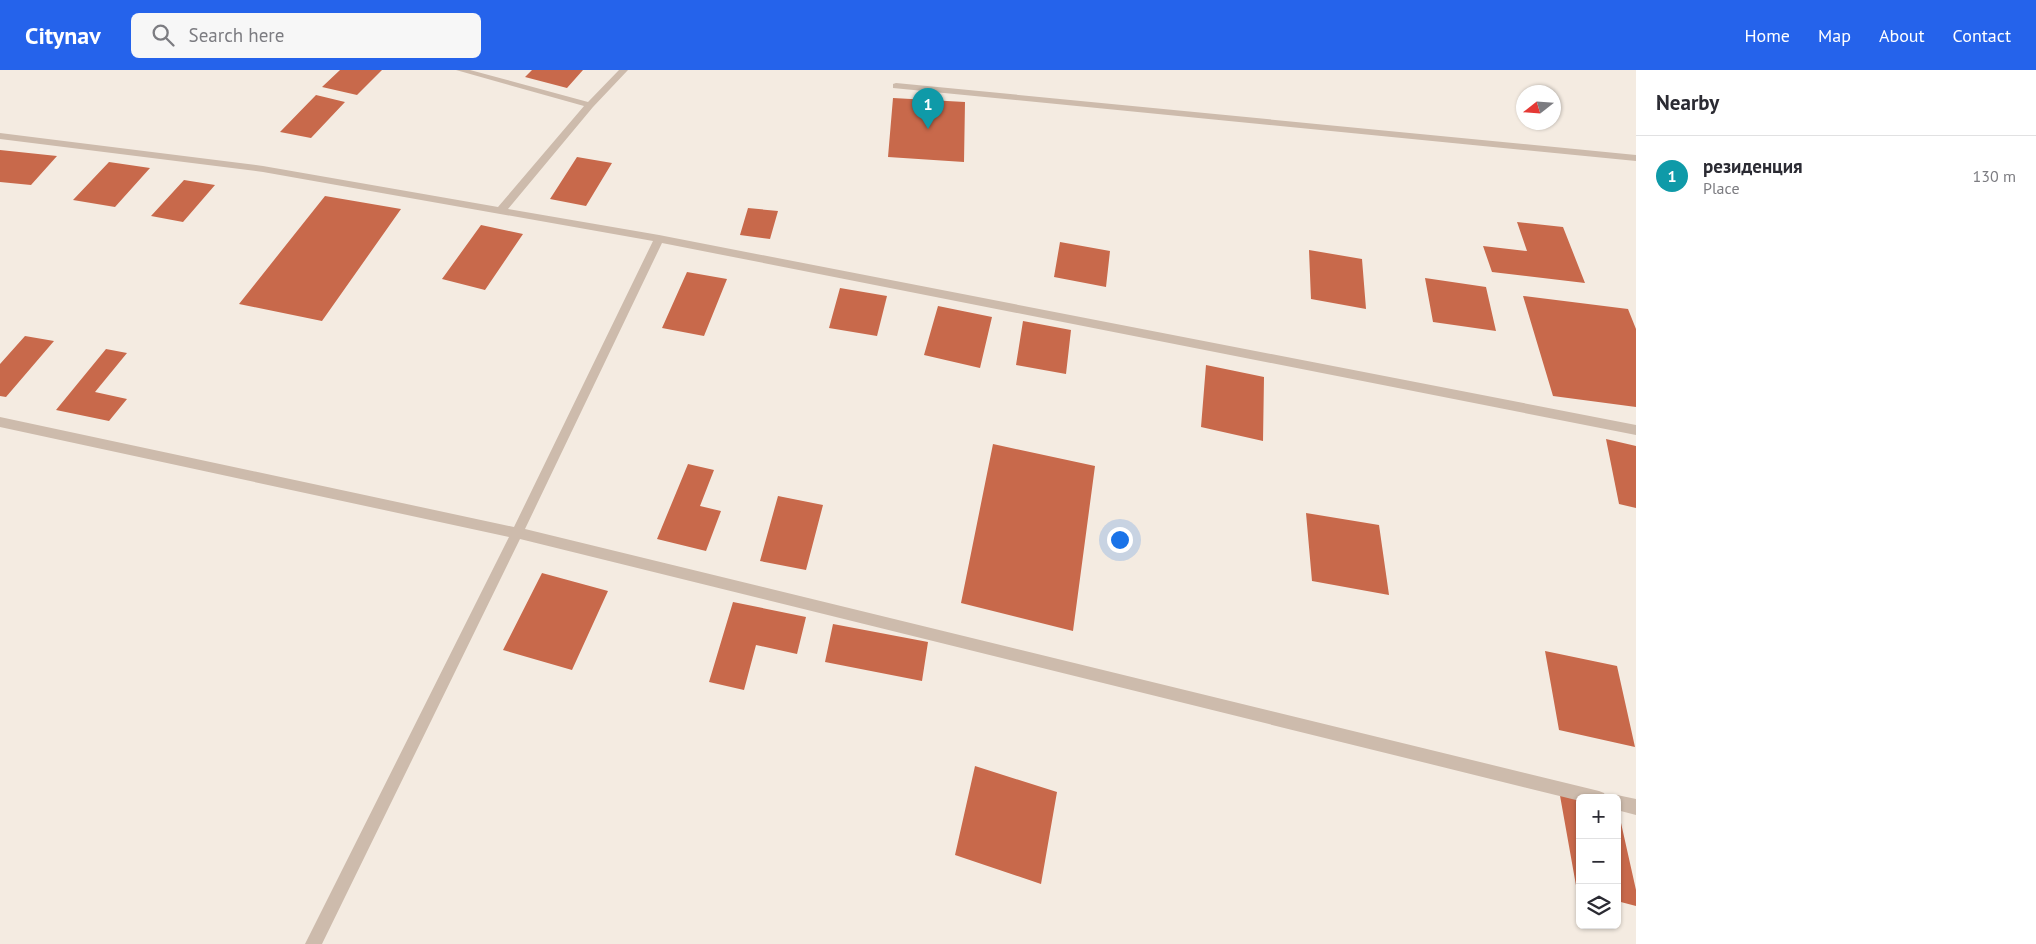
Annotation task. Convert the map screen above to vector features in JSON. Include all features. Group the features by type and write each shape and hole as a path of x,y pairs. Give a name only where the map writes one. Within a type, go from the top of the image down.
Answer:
{"street":[{"path":"460,70 590,105"},
{"path":"501,210 590,105 624,70"},
{"path":"896,86 1636,158"},
{"path":"0,136 263,169 501,210 659,239 1636,430"},
{"path":"313,944 517,533 659,239"},
{"path":"0,422 517,533 1583,794"},
{"path":"1621,803 1636,807"}],"building":[{"path":"340,70 382,70 357,95 322,87"},
{"path":"532,70 583,70 567,88 525,77"},
{"path":"316,95 345,102 311,138 280,132"},
{"path":"893,98 965,102 964,162 888,157"},
{"path":"0,150 57,156 31,185 0,182"},
{"path":"577,157 612,163 586,206 550,199"},
{"path":"109,162 150,168 115,207 73,200"},
{"path":"184,180 215,185 183,222 151,216"},
{"path":"325,196 401,209 322,321 239,304"},
{"path":"748,208 778,211 770,239 740,235"},
{"path":"1517,222 1563,227 1585,283 1492,272 1483,246 1527,251"},
{"path":"481,225 523,234 485,290 442,279"},
{"path":"1060,242 1110,251 1106,287 1054,277"},
{"path":"1309,250 1362,259 1366,309 1311,299"},
{"path":"687,272 727,279 704,336 662,328"},
{"path":"1425,278 1486,287 1496,331 1433,322"},
{"path":"840,288 887,296 877,336 829,328"},
{"path":"1523,296 1628,309 1636,329 1636,407 1553,396"},
{"path":"938,306 992,317 980,368 924,355"},
{"path":"1023,321 1071,330 1066,374 1016,365"},
{"path":"25,336 54,341 6,397 0,396 0,364"},
{"path":"106,349 127,353 95,392 127,399 109,421 56,410"},
{"path":"1206,365 1264,377 1263,441 1201,427"},
{"path":"1606,439 1636,446 1636,508 1619,504"},
{"path":"993,444 1095,466 1073,631 961,603"},
{"path":"688,464 714,470 700,506 721,511 706,551 657,539"},
{"path":"778,496 823,505 806,570 760,561"},
{"path":"1306,513 1379,525 1389,595 1312,581"},
{"path":"542,573 608,591 572,670 503,650"},
{"path":"733,602 806,617 797,654 756,645 744,690 709,682"},
{"path":"833,624 928,642 922,681 825,662"},
{"path":"1545,651 1617,666 1635,747 1559,730"},
{"path":"975,766 1057,792 1041,884 955,855"},
{"path":"1559,790 1576,796 1576,885"},
{"path":"1621,823 1636,890 1636,906 1621,902"}],"place":[{"name":"резиденция","path":"928,129"}]}
